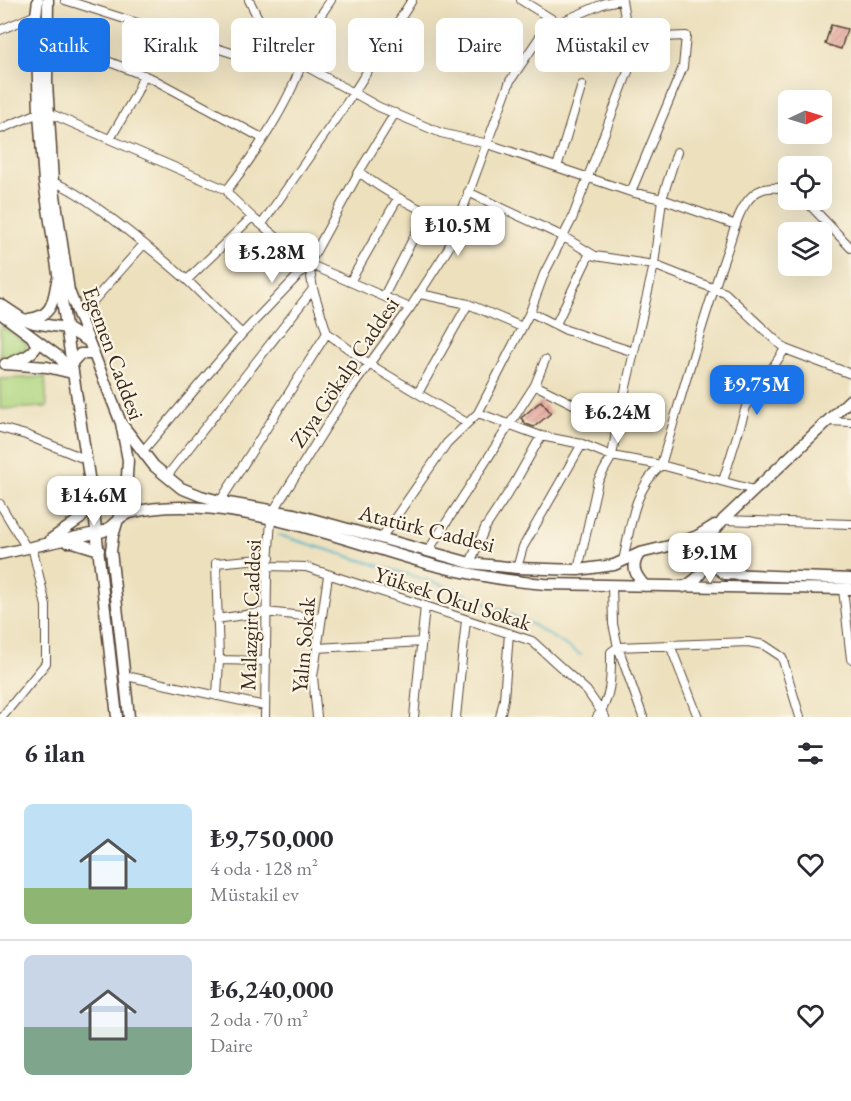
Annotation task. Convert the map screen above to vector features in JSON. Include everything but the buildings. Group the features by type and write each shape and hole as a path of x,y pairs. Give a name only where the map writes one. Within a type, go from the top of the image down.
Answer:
{"main road":[{"name":"Egemen Caddesi","path":"38,0 36,15 58,275 97,532 117,717"},
{"name":"Egemen Caddesi","path":"48,0 48,18"},
{"name":"Egemen Caddesi","path":"44,113 46,72"},
{"name":"Egemen Caddesi","path":"49,182 69,291 121,423 129,466 126,493 111,551 129,717"},
{"path":"21,318 40,317 48,312 53,301 58,275"},
{"path":"0,304 21,318 34,323 66,328 88,341"},
{"path":"0,314 31,334 71,368"},
{"path":"3,365 27,357 34,351 36,344 31,334"},
{"path":"71,368 80,354 92,354"},
{"path":"3,365 71,368"},
{"path":"673,545 697,536 723,519 851,399"},
{"name":"Atatürk Caddesi","path":"121,423 142,452 181,488 304,527 496,580 545,584 847,589"},
{"path":"46,543 80,519 93,503 99,513 104,516 118,518"},
{"name":"Atatürk Caddesi","path":"97,532 110,528 118,518 140,511 200,507 272,515 382,537 470,563 517,568 597,569 614,565 640,553 673,545 697,548 715,569 725,574 851,579"},
{"path":"683,587 702,572 708,540 723,519"},
{"path":"0,555 97,532"},
{"path":"46,543 73,542 99,550"},
{"path":"640,553 635,560 634,571 645,586"}],"street":[{"path":"65,0 231,53"},
{"path":"249,0 258,18"},
{"path":"319,18 331,0"},
{"path":"262,224 353,94 412,0"},
{"path":"521,0 550,18"},
{"path":"621,0 625,18"},
{"name":"Ziya Gökalp Caddesi","path":"568,18 602,2 621,0"},
{"path":"0,30 36,15"},
{"path":"631,192 683,67 686,36 670,37"},
{"name":"Ziya Gökalp Caddesi","path":"272,515 343,400 420,294 448,249 510,81 535,44"},
{"path":"110,62 144,75 189,97 262,138"},
{"path":"227,190 262,138 299,72"},
{"path":"314,72 353,94 441,133 488,144 736,225"},
{"path":"382,537 447,443 478,413 530,312 544,274 564,237 628,72"},
{"path":"110,139 135,96 144,75"},
{"path":"556,167 582,85"},
{"path":"0,129 44,113 227,190 230,196 252,217 309,264 410,308"},
{"path":"142,452 242,334 309,264 359,172 395,113"},
{"path":"578,570 598,481 612,456 654,265 662,199 677,152"},
{"path":"359,172 398,198 456,225"},
{"path":"49,182 94,206 144,244 187,280 242,334"},
{"path":"623,561 639,494 648,477 661,465 714,288 740,211 760,189 778,187"},
{"path":"468,192 564,237 595,256 654,265 725,293 785,349 851,374"},
{"path":"351,282 398,198"},
{"path":"815,210 851,248"},
{"path":"384,296 426,213"},
{"path":"187,280 252,217"},
{"path":"79,317 144,244"},
{"path":"556,324 590,253"},
{"path":"309,264 313,289 327,333 369,364 467,423"},
{"path":"167,476 313,289"},
{"path":"420,294 468,304 522,327"},
{"path":"418,393 468,304"},
{"path":"530,312 566,330 634,352"},
{"path":"221,500 327,333"},
{"path":"723,481 746,407 785,349"},
{"path":"428,550 535,385 545,360"},
{"path":"535,385 617,426"},
{"path":"478,413 541,436 582,444 612,456 661,465 754,490"},
{"path":"827,421 851,422"},
{"path":"0,429 26,435 85,459"},
{"path":"470,563 485,528 514,484 541,436"},
{"path":"517,568 523,547 582,444"},
{"path":"0,504 29,547 46,606 46,663 2,717"},
{"name":"Malazgirt Caddesi","path":"265,717 266,612 272,515"},
{"path":"723,519 851,524"},
{"name":"Yüksek Okul Sokak","path":"216,619 216,563 269,562 306,567 532,641 587,691 601,715"},
{"name":"Yalın Sokak","path":"316,717 313,677 328,576"},
{"path":"612,585 613,624 618,647 643,717"},
{"path":"847,589 851,659"},
{"path":"414,717 425,606"},
{"path":"217,696 219,660 216,619 266,612 321,618"},
{"path":"456,717 466,620"},
{"path":"500,717 504,699 509,633"},
{"path":"317,648 422,642"},
{"path":"601,715 612,682 611,651 618,647 748,642 764,645 782,657 800,717"},
{"path":"670,645 698,717"},
{"path":"219,660 267,661"},
{"path":"126,676 265,706"}],"green space":[{"path":"0,325 26,343 26,349 0,357"},
{"path":"45,377 47,407 0,409 0,379"}],"waterway":[{"path":"279,535 455,589 533,625 581,655"}]}
